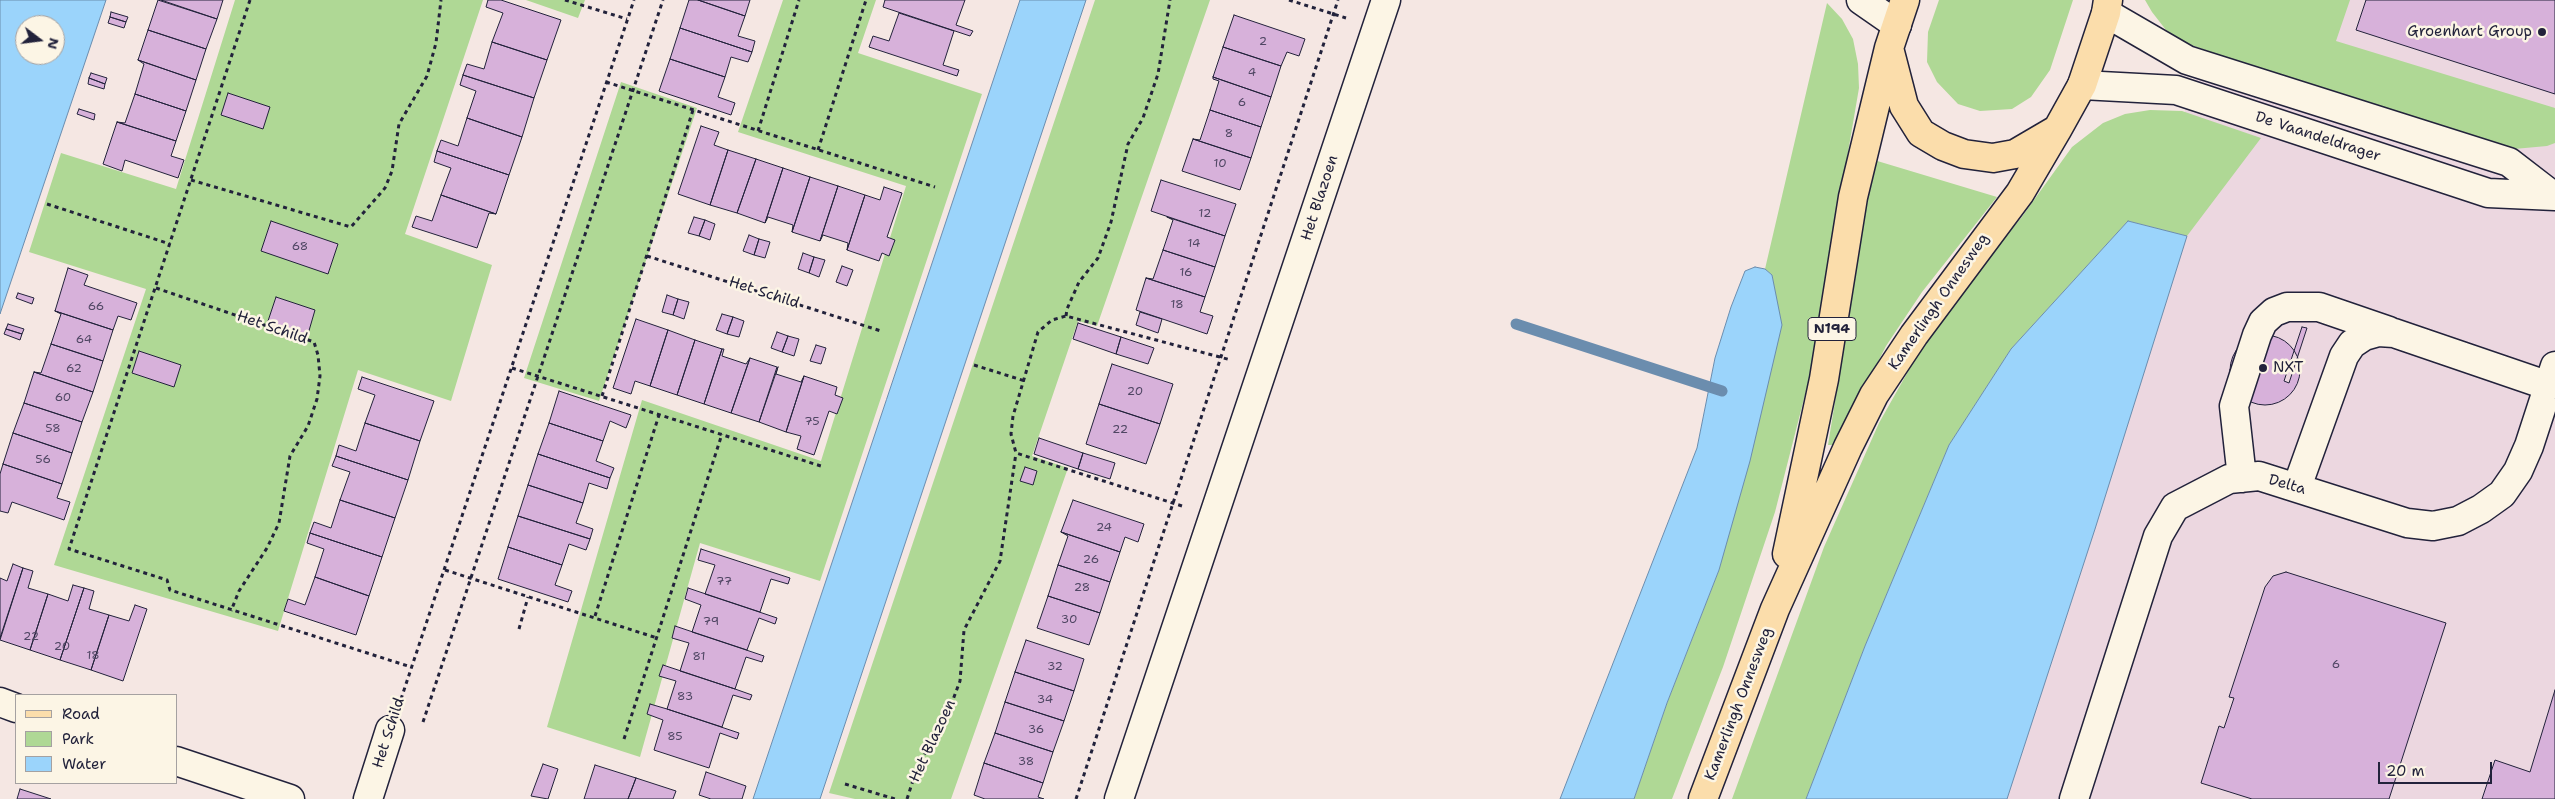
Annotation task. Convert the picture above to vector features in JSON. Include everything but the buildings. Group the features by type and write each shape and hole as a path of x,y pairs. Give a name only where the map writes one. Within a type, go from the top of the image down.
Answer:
{"main road":[{"name":"Kamerlingh Onnesweg","path":"1703,799 1775,609 1848,446 1874,395 1914,335 2020,193 2082,85 2107,7"},
{"path":"1897,24 1904,106 1921,133 1942,146 1964,154 1993,158 2016,154 2057,130"},
{"name":"Kamerlingh Onnesweg","path":"1775,609 1824,379 1853,196 1897,24"}],"street":[{"name":"Het Blazoen","path":"1119,799 1386,0"},
{"path":"1861,0 1897,24"},
{"name":"De Vaandeldrager","path":"2107,7 2187,60 2509,162 2554,196"},
{"name":"De Vaandeldrager","path":"2082,85 2176,90 2488,193 2554,196"},
{"path":"2242,478 2234,406 2263,322 2274,312 2287,307 2319,307 2394,332 2552,376"},
{"path":"2297,487 2344,356 2352,344 2364,336 2378,332 2394,332"},
{"name":"Delta","path":"2074,799 2158,536 2174,507 2229,479 2259,476 2407,523 2433,526 2458,521 2481,510 2502,494 2518,471 2530,446 2552,376"},
{"path":"0,702 15,708"},
{"name":"Het Schild","path":"368,799 390,730"},
{"path":"178,762 290,799"}],"path":[{"path":"250,0 69,549 167,580 170,590 411,667"},
{"path":"191,180 351,227 385,188 392,171 399,124 427,76 436,43 440,0"},
{"path":"565,0 627,20"},
{"name":"Het Schild","path":"390,730 634,0"},
{"path":"422,725 663,0"},
{"path":"758,131 799,0"},
{"path":"818,150 866,0"},
{"path":"1170,0 1158,74 1143,118 1128,144 1110,222 1098,258 1079,282 1066,316 1263,369"},
{"path":"1289,0 1377,28"},
{"path":"1076,799 1338,0"},
{"path":"606,82 935,187"},
{"path":"602,396 693,110"},
{"path":"48,204 170,244"},
{"name":"Het Schild","path":"647,256 881,330"},
{"name":"Het Schild","path":"156,288 314,342 318,354 320,376 317,398 308,426 290,456 278,523 266,548 239,590 232,611"},
{"name":"Het Blazoen","path":"907,799 917,768 948,713 960,681 964,630 1000,561 1007,530 1016,453 1011,434 1013,416 1038,332 1052,320 1066,316"},
{"path":"974,365 1025,380"},
{"path":"512,368 824,467"},
{"path":"595,616 659,414"},
{"path":"624,739 722,434"},
{"path":"1016,453 1214,516"},
{"path":"445,570 657,638"},
{"path":"519,629 528,597"},
{"path":"845,784 895,799"}],"shaded area":[{"path":"2220,0 2555,0 2555,799 1896,799 2120,316"}],"green space":[{"path":"235,0 483,0 405,234 492,265 451,401 358,370 278,631 54,565 146,289 29,252 61,153 176,189"},
{"path":"526,0 585,0 578,18"},
{"path":"783,0 876,0 858,53 982,94 820,581 700,543 640,757 547,727 642,400 821,461 906,186 738,132"},
{"path":"1095,0 1210,0 1097,326 1078,321 1032,456 1068,468 951,799 855,799 829,793"},
{"path":"1939,0 2073,0 2050,70 2031,97 2012,109 1980,111 1958,104 1937,82 1927,62 1928,32"},
{"path":"2145,0 2350,0 2336,41 2555,108 2555,143 2547,146 2514,149 2283,77 2188,44 2166,30"},
{"path":"1827,3 1842,19 1853,39 1858,64 1859,88 1809,379 1775,512 1723,667 1672,799 1634,799 1667,703 1719,570 1773,285 1772,275 1765,269"},
{"path":"621,82 697,108 599,401 524,378"},
{"path":"2150,110 2182,111 2261,138 2187,236 2128,221 2011,349 1949,445 1865,646 1806,799 1732,799 1824,547 1879,423 1919,352 1973,275 2021,218 2072,147 2103,123 2125,114"},
{"path":"1874,160 1997,197 1922,292 1886,346 1836,445 1828,445"}],"water":[{"path":"0,0 106,0 0,314"},
{"path":"1020,0 1086,0 820,799 753,799"},
{"path":"2128,221 2187,236 2095,529 2007,799 1806,799 1865,646 1949,445 2011,349"},
{"path":"1755,267 1765,269 1772,275 1782,325 1750,461 1719,570 1667,703 1634,799 1560,799 1697,448 1715,358 1731,307 1745,271"}],"waterway":[{"path":"1516,324 1722,391"}],"place":[{"name":"Groenhart Group","path":"2542,32"},
{"name":"NXT","path":"2263,368"}]}
